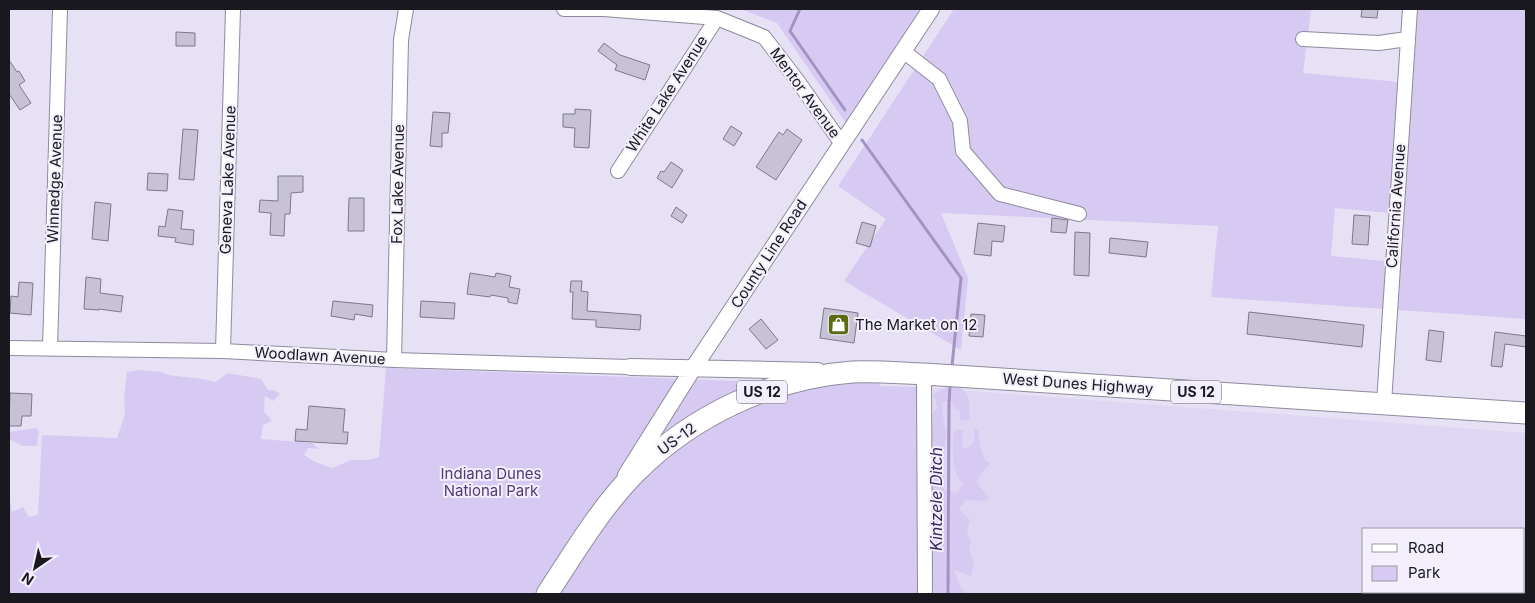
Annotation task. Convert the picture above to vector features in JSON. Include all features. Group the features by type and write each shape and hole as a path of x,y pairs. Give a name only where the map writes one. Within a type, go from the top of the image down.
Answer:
{"main road":[{"name":"West Dunes Highway","path":"866,372 924,374 1526,413"},
{"name":"US-12","path":"547,594 610,502 635,472 669,443 715,413 748,398 790,383 829,375 866,372"}],"street":[{"name":"Winnedge Avenue","path":"50,349 60,9"},
{"name":"Geneva Lake Avenue","path":"223,352 233,9"},
{"name":"Fox Lake Avenue","path":"394,360 401,40 406,9"},
{"name":"Mentor Avenue","path":"564,9 604,9 717,18 764,37 842,144"},
{"name":"County Line Road","path":"610,502 694,367 932,9"},
{"name":"California Avenue","path":"1384,403 1410,9"},
{"name":"White Lake Avenue","path":"618,171 717,18"},
{"path":"1303,38 1379,43 1407,39"},
{"path":"903,51 939,79 960,121 963,151 1000,194 1078,214"},
{"name":"Woodlawn Avenue","path":"9,348 223,352 394,360 630,367"},
{"name":"West Dunes Highway","path":"630,367 866,372"},
{"path":"924,374 925,594"}],"shaded area":[{"path":"933,388 1526,433 1526,594 933,594"}],"green space":[{"path":"741,9 920,9 846,123 777,23"},
{"path":"954,9 1311,9 1303,73 1410,83 1417,9 1526,9 1526,319 1211,297 1218,226 941,213 968,278 961,350 844,281 886,219 838,186","holes":["1335,208 1389,213 1385,261 1331,256"]},
{"name":"Indiana Dunes National Park","path":"386,368 844,385 845,382 876,381 881,386 918,387 928,464 932,455 929,448 930,422 933,421 932,415 938,407 933,395 947,387 956,386 964,391 968,397 970,418 966,421 960,420 960,412 954,407 952,401 942,402 944,427 947,432 944,452 944,490 957,493 963,484 956,473 954,460 953,434 957,429 965,432 962,433 963,449 971,446 974,440 975,428 979,432 979,443 985,460 991,463 982,472 977,481 990,498 981,501 966,500 959,509 970,520 967,531 971,542 969,550 974,564 971,576 954,570 960,587 966,594 935,594 930,573 922,594 9,594 9,494 12,512 23,507 29,517 38,515 42,435 117,438 125,414 124,397 127,372 141,370 161,372 168,375 216,382 227,373 261,379 268,390 274,390 280,394 273,401 265,396 264,411 272,421 263,425 261,439 312,443 319,449 308,448 304,455 315,462 333,468 351,460 369,460 379,457"},
{"path":"36,428 39,431 37,446 23,446 9,439 9,432"}],"building":[{"path":"1362,9 1378,9 1377,18 1361,17"},
{"path":"176,32 195,33 195,46 176,46"},
{"path":"604,43 620,55 650,65 645,80 615,70 617,65 598,51"},
{"path":"9,60 25,81 19,85 31,103 20,110 9,94"},
{"path":"575,109 591,110 589,148 574,147 575,128 563,127 563,114 575,114"},
{"path":"433,112 450,113 448,133 442,133 442,147 430,146"},
{"path":"731,126 742,133 734,146 723,139"},
{"path":"183,129 198,130 194,180 179,179"},
{"path":"787,129 802,140 776,180 756,167 779,132 783,135"},
{"path":"671,162 683,170 672,188 657,178 661,171 664,172"},
{"path":"148,173 168,174 167,191 147,190"},
{"path":"278,176 303,176 303,192 291,193 290,214 285,214 284,236 270,235 271,213 259,212 260,200 278,201"},
{"path":"349,198 364,198 364,231 348,231"},
{"path":"95,202 111,204 108,241 92,239"},
{"path":"676,207 687,215 682,223 671,216"},
{"path":"168,209 183,211 181,229 194,230 193,245 175,242 176,238 158,236 159,226 165,227"},
{"path":"1354,215 1370,216 1368,245 1352,244"},
{"path":"1052,218 1068,220 1066,233 1051,232"},
{"path":"862,222 876,226 870,247 856,243"},
{"path":"978,223 1005,226 1003,242 992,241 991,256 974,254"},
{"path":"1075,232 1090,233 1089,276 1074,275"},
{"path":"1110,238 1148,242 1146,257 1109,253"},
{"path":"470,273 495,277 496,273 511,276 509,287 520,289 517,304 508,302 508,298 467,294"},
{"path":"86,277 101,279 100,293 123,296 121,312 84,309"},
{"path":"571,281 582,281 581,291 588,292 587,311 641,315 640,330 596,327 596,320 572,319 573,292 570,292"},
{"path":"19,282 33,283 31,315 10,313 11,296 18,297"},
{"path":"333,301 373,305 372,317 355,314 354,320 331,316"},
{"path":"421,301 455,303 454,319 420,317"},
{"name":"The Market on 12","path":"824,308 858,313 854,343 820,338"},
{"path":"1249,312 1364,325 1362,347 1247,334"},
{"path":"971,314 985,315 983,337 969,336"},
{"path":"761,319 778,340 766,349 749,329"},
{"path":"1429,330 1444,332 1441,362 1426,360"},
{"path":"1495,332 1526,336 1526,347 1505,344 1502,367 1491,366"},
{"path":"10,393 32,394 31,416 22,416 21,426 9,426"},
{"path":"309,406 345,409 343,432 348,432 347,444 295,441 296,429 307,430"}],"waterway":[{"path":"800,9 790,31 845,110"},
{"path":"862,140 961,278 952,366"},
{"name":"Kintzele Ditch","path":"948,594 950,386"}],"place":[{"name":"The Market on 12","path":"839,325"}]}
